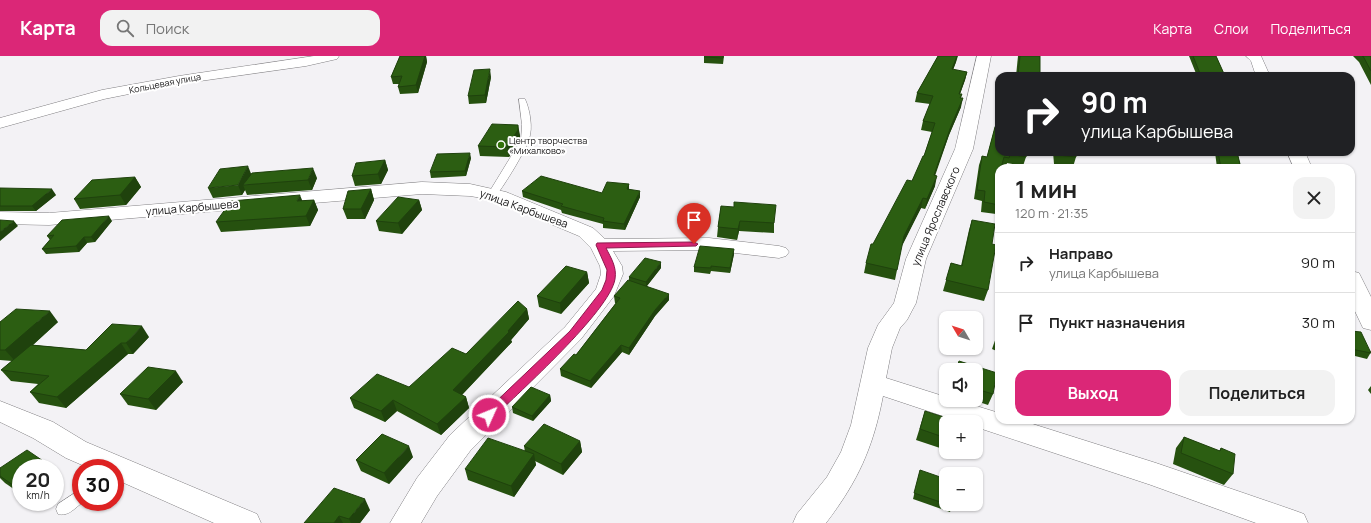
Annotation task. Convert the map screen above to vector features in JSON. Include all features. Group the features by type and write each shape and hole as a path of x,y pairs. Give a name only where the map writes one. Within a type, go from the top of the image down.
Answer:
{"street":[{"name":"Кольцевая улица","path":"0,123 118,92 225,72 306,62 332,56"},
{"name":"улица Ярославского","path":"808,523 837,486 854,454 864,426 880,348 890,325 899,315 905,303 916,258 964,149 972,122 984,56"},
{"path":"1253,56 1257,60 1262,72"},
{"name":"улица Карбышева","path":"0,218 50,219 422,188 470,190 493,194 580,228 600,245"},
{"path":"405,523 427,487 460,443 573,333 606,291 611,280 612,270 600,245 709,244 779,252"},
{"path":"1355,287 1371,322"},
{"path":"874,383 995,422"},
{"path":"0,411 43,430 76,450 97,459"},
{"path":"1000,424 1156,475 1293,523"},
{"path":"124,471 246,523"}],"lane":[{"path":"493,194 524,140 526,132 526,116 522,101"}],"building":[{"path":"400,56 425,56 416,85 398,87 402,76 391,77"},
{"path":"723,56 723,58 704,57"},
{"path":"938,56 957,56 952,69 967,72 959,94 962,94 960,98 963,98 951,126 934,175 937,176 927,199 923,198 904,236 897,270 866,263 871,244 873,244 907,180 912,181 924,156 935,123 923,121 933,96 917,93"},
{"path":"1020,56 1040,56 1040,72 1018,72"},
{"path":"1193,56 1216,56 1223,72 1199,72"},
{"path":"1363,56 1371,56 1371,71"},
{"path":"490,69 485,95 468,96 474,70"},
{"path":"492,124 518,125 518,130 507,147 478,146"},
{"path":"995,127 995,156 1010,156 1009,158 1004,157 1002,164 995,164 995,204 984,202 985,191 977,190 982,156 987,157"},
{"path":"470,153 465,171 430,172 437,154"},
{"path":"1219,156 1238,156 1240,164 1220,164"},
{"path":"385,160 378,174 352,176 356,163"},
{"path":"248,166 238,185 208,188 220,169"},
{"path":"313,168 308,180 243,185 252,173"},
{"path":"541,176 602,193 607,182 629,184 627,189 640,191 624,224 603,221 604,218 561,206 563,204 522,191"},
{"path":"135,177 120,195 74,199 92,180"},
{"path":"0,188 52,189 32,206 0,206"},
{"path":"371,189 361,209 343,209 348,191"},
{"path":"300,195 297,201 314,200 306,216 216,222 231,201"},
{"path":"398,197 419,200 398,223 376,221"},
{"path":"734,202 776,205 774,223 740,221 738,229 718,227 721,206 734,207"},
{"path":"109,216 91,237 84,237 76,246 42,249 54,235 47,236 62,220"},
{"path":"0,220 14,221 0,232"},
{"path":"972,220 995,224 992,244 995,245 995,251 988,290 946,280 951,263 962,266"},
{"path":"700,246 734,249 730,268 711,266 711,268 694,267"},
{"path":"645,258 661,262 646,282 629,277"},
{"path":"566,266 587,272 560,303 537,296"},
{"path":"628,280 669,294 655,310 629,348 621,345 590,381 560,369 574,354 576,355 620,298 614,296"},
{"path":"518,301 527,309 508,331 509,332 453,390 466,397 437,424 393,400 381,411 350,398 377,374 409,387 452,348 466,354"},
{"path":"16,309 50,311 5,350 0,350 0,322"},
{"path":"112,324 142,326 126,343 121,343 57,397 30,392 49,376 1,370 31,345 86,350"},
{"path":"1355,331 1361,332 1371,353 1355,350"},
{"path":"148,367 176,371 148,399 120,394"},
{"path":"983,369 995,372 993,394 983,391"},
{"path":"531,387 550,395 532,416 512,407"},
{"path":"925,411 939,416 939,436 920,429"},
{"path":"544,424 580,441 561,464 524,446"},
{"path":"382,434 409,446 384,473 356,460"},
{"path":"1184,437 1220,451 1221,448 1235,454 1233,474 1181,453"},
{"path":"488,438 534,454 511,486 465,469"},
{"path":"27,450 40,459 14,459"},
{"path":"12,460 12,484 0,476 0,468"},
{"path":"920,470 939,477 939,502 914,493"},
{"path":"334,488 365,499 349,519 339,516 334,523 304,523"}],"place":[{"name":"Центр творчества «Михалково»","path":"501,145"}],"route":[{"path":"489,415 561,346 594,309 606,291 611,280 612,270 600,245 694,244"}]}
